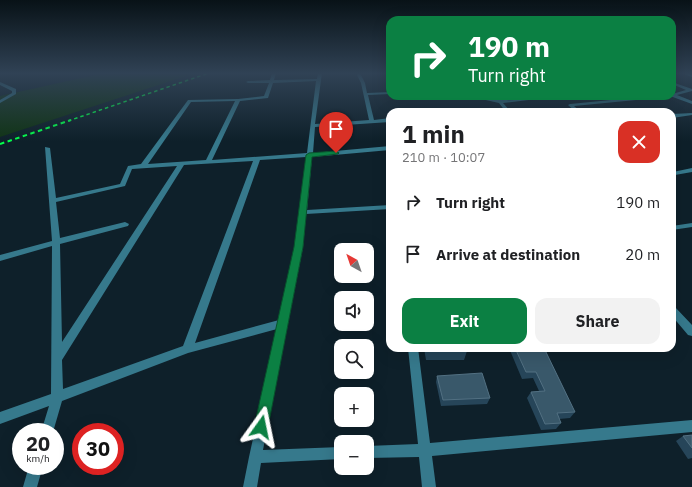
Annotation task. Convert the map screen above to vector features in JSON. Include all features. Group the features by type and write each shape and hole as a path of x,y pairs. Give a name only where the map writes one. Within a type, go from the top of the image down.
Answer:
{"street":[{"path":"0,102 11,96"},
{"path":"143,166 190,101 238,100 266,96"},
{"path":"250,487 299,247 317,96"},
{"path":"365,96 372,122"},
{"path":"676,96 692,102"},
{"path":"208,162 238,100"},
{"path":"491,100 501,102 518,100"},
{"path":"498,100 505,108"},
{"path":"573,108 570,105 623,100"},
{"path":"676,116 692,114"},
{"path":"313,126 386,120"},
{"path":"47,148 51,173 56,242 57,398 50,423"},
{"path":"52,201 122,185 130,167 386,148"},
{"path":"187,349 256,158"},
{"path":"57,358 182,163"},
{"path":"676,172 692,170"},
{"path":"303,212 386,207"},
{"path":"0,258 125,224"},
{"path":"676,227 692,224"},
{"path":"676,314 692,332"},
{"path":"0,418 187,349 283,323"},
{"path":"413,352 429,487"},
{"path":"374,452 425,450 692,426"},
{"path":"255,457 334,453"},
{"path":"30,487 33,475"}],"green space":[{"path":"0,96 1,96 126,96 0,137"}],"building":[{"path":"517,352 546,352 575,412 557,413 561,423 545,424 531,392 545,391 536,372 526,372"},
{"path":"482,373 490,398 443,400 437,376"},
{"path":"692,435 692,448 683,436"}],"railway":[{"path":"68,121 142,96"},
{"path":"0,144 71,120"}],"route":[{"path":"261,427 299,247 309,155 336,153"}]}
